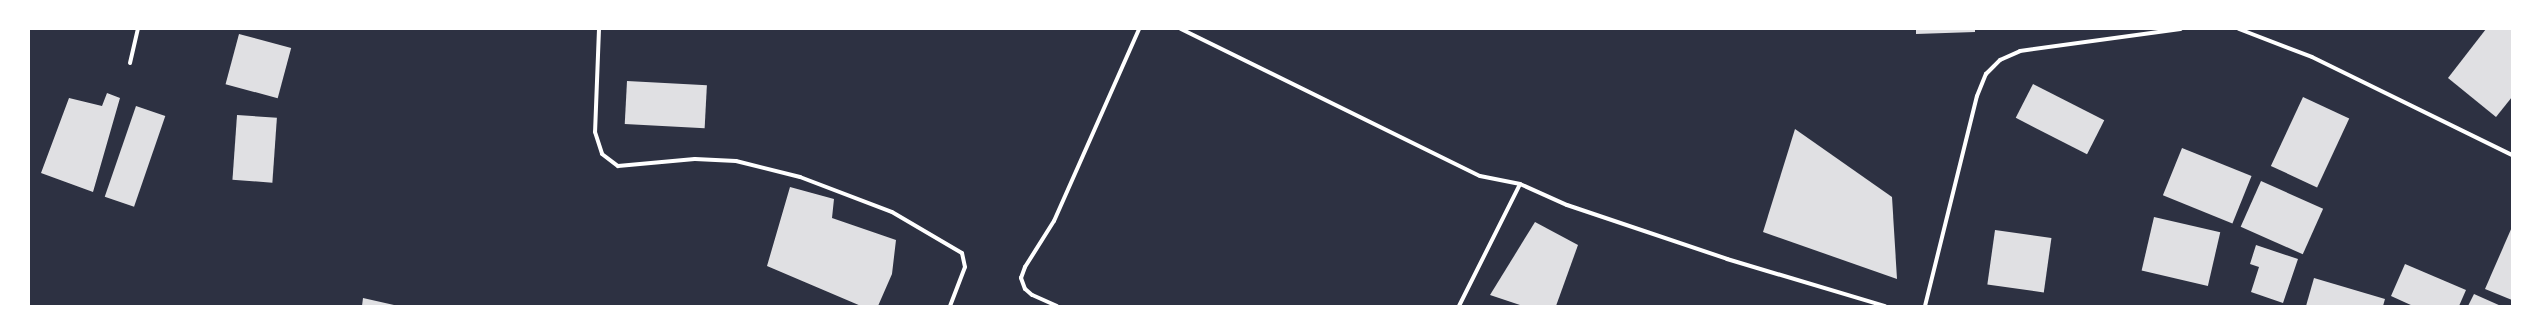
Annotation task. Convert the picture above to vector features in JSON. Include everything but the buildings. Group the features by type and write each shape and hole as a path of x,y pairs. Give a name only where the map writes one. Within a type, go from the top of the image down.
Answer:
{"street":[{"path":"130,63 138,29"},
{"path":"599,29 595,132 602,154 618,166 695,159 736,161 800,177 892,212 962,253 965,267 950,306"},
{"path":"1056,306 1032,295 1025,289 1021,278 1025,267 1054,220 1139,29"},
{"path":"1181,29 1480,176 1520,184 1567,205 1720,257 1885,306"},
{"path":"1925,306 1977,96 1986,74 2000,60 2020,51 2181,29"},
{"path":"2239,29 2312,57 2512,155"},
{"path":"1459,306 1520,184"}]}
